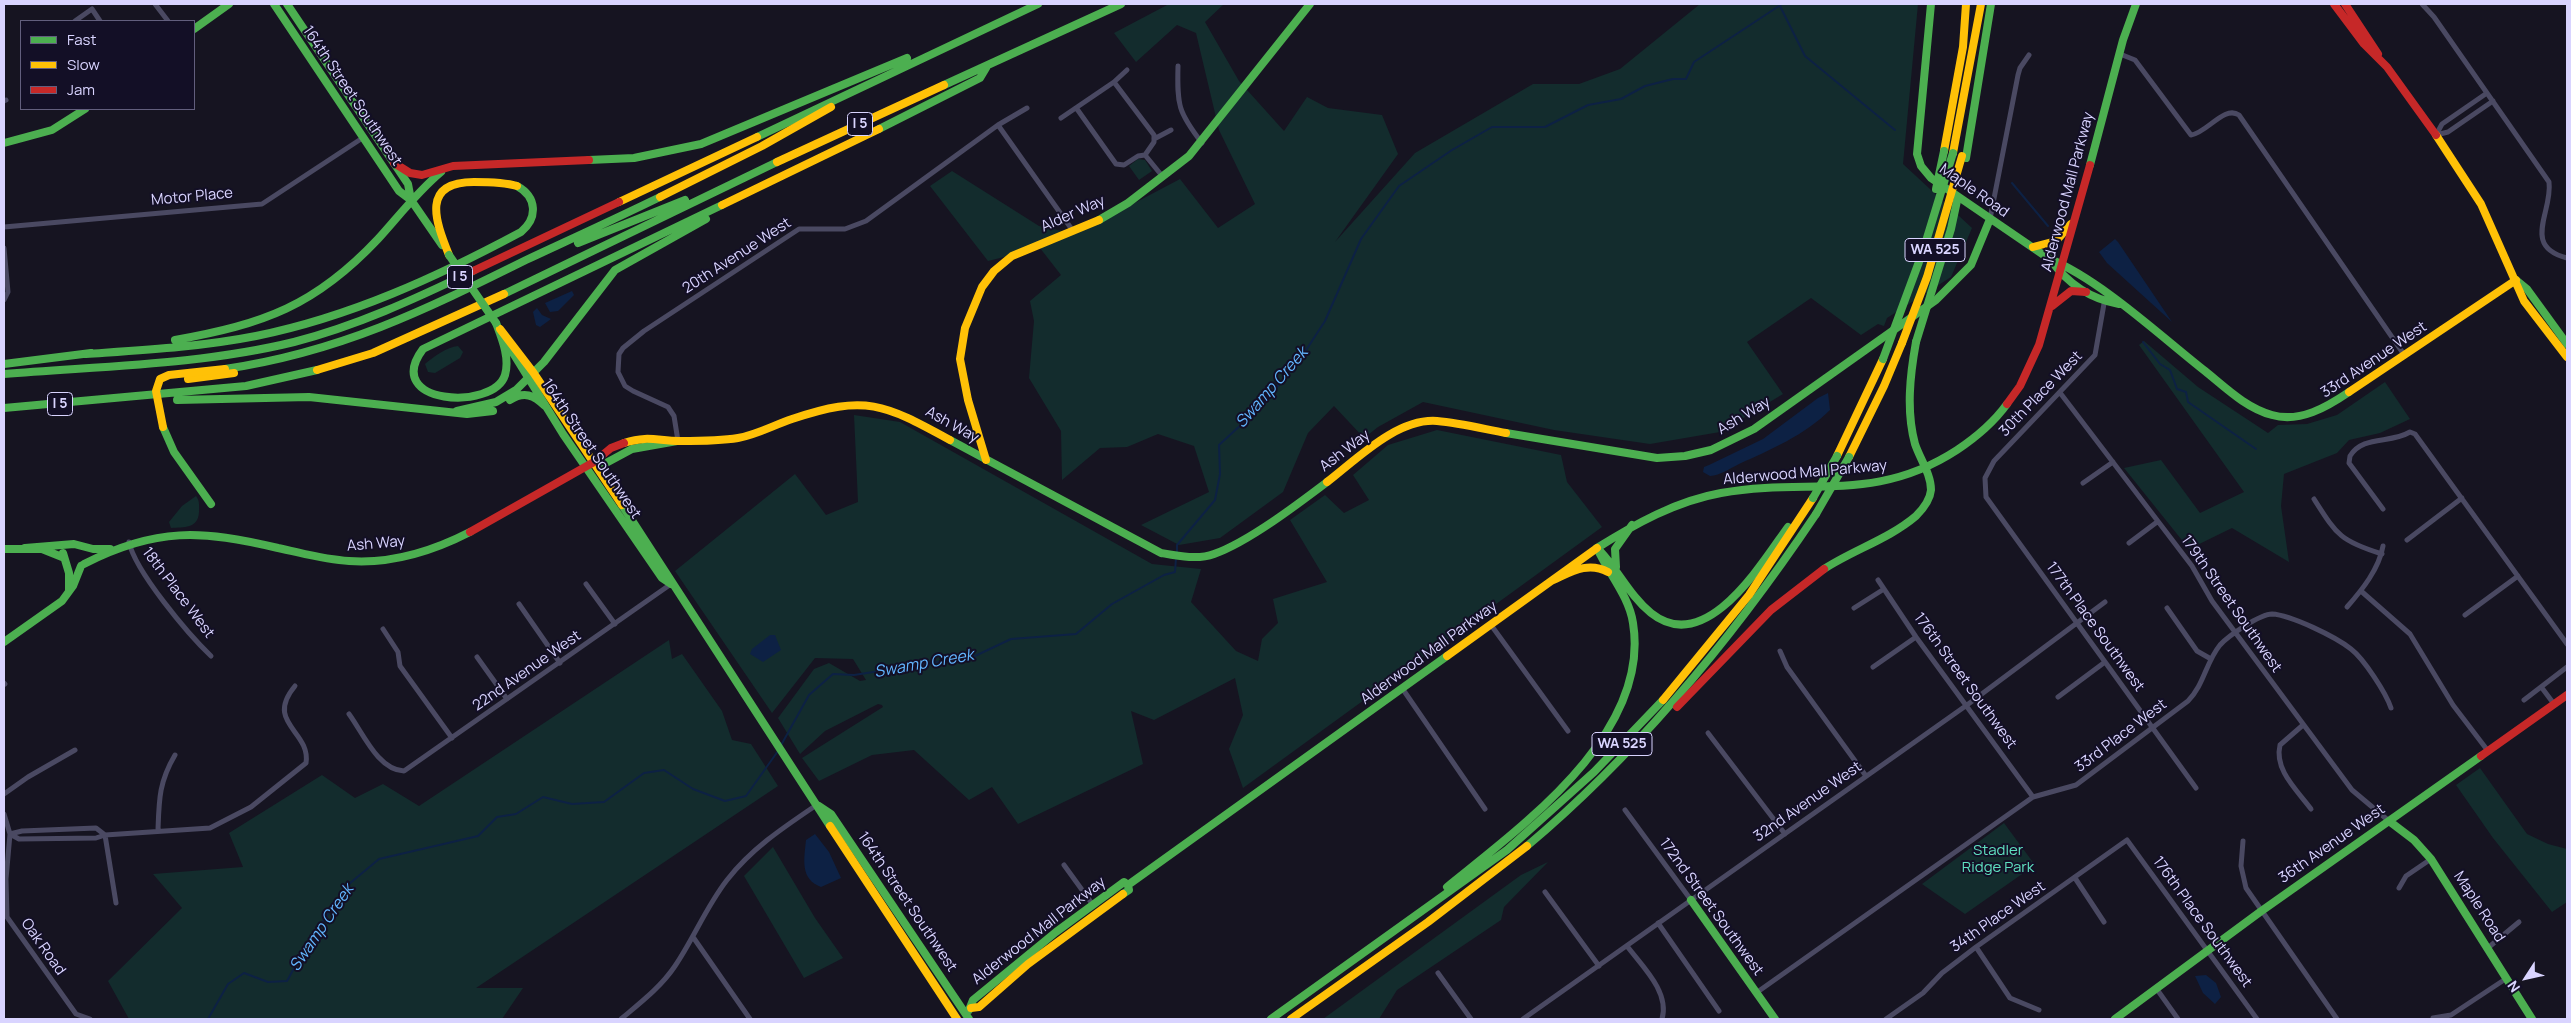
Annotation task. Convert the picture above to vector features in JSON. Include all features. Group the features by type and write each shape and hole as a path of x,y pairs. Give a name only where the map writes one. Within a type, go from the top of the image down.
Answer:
{"main road":[{"path":"195,29 229,4"},
{"name":"164th Street Southwest","path":"274,4 399,191 411,200 496,323 533,372 594,462 668,574 671,584 818,804 824,818 957,1019"},
{"name":"164th Street Southwest","path":"287,4 408,184 411,200"},
{"name":"I 5","path":"4,374 217,356 275,346 351,326 414,299 886,74 1038,4"},
{"name":"I 5","path":"4,408 195,392 271,381 319,370 372,353 524,285 766,167 986,68 1121,4"},
{"name":"Alder Way","path":"986,460 961,373 961,347 972,307 982,287 1003,263 1028,248 1094,223 1121,207 1163,177 1202,143 1310,4"},
{"name":"Maple Road","path":"1931,4 1918,136 1919,161 1931,178 2050,259 2062,264"},
{"path":"1923,251 1960,65 1966,4"},
{"name":"WA 525","path":"1271,1019 1506,850 1584,781 1629,737 1742,604 1813,498 1837,456 1883,359 1923,251 1953,153 1981,4"},
{"name":"WA 525","path":"1291,1019 1472,889 1559,818 1660,717 1754,604 1816,514 1849,457 1876,403 1902,343 1927,277 1964,157 1991,4"},
{"name":"Alderwood Mall Parkway","path":"1128,885 1597,548 1632,525 1690,500 1718,493 1868,484 1897,479 1926,469 1973,440 2010,399 2031,364 2052,306 2073,222 2136,4"},
{"path":"2334,4 2364,44 2386,67"},
{"path":"2339,4 2346,12 2352,14"},
{"path":"2345,4 2386,67 2436,135 2481,204 2524,301 2567,357"},
{"path":"394,163 410,173 422,174 453,166 634,158 682,150 721,136 895,62 1015,15"},
{"path":"496,323 506,362 505,376 494,390 476,396 437,395 427,393 418,385 413,376 413,364 423,349 814,161 980,78 986,68"},
{"path":"211,504 174,452 162,428 157,397 157,383 164,376 303,355 351,340 402,320 681,188 790,132 886,74"},
{"path":"4,143 52,130 83,110"},
{"path":"1602,776 1612,774 1785,596 1820,571 1904,523 1924,509 1930,498 1931,487 1916,445 1910,408 1910,383 1916,342 1951,229 1964,157"},
{"path":"457,411 464,406 484,406 502,400 533,372 615,270 814,161"},
{"path":"86,354 226,332 294,308 321,292 351,267 395,222 411,200 439,174 453,166"},
{"path":"157,397 164,384 294,362 364,341 584,240 766,167"},
{"path":"4,364 86,354 219,342 278,331 340,314 415,283 521,232 529,225 534,216 534,206 529,194 521,187 510,184 463,180 446,186 436,199 435,216 449,255"},
{"name":"Ash Way","path":"82,565 129,542 163,536 203,534 225,536 344,561 393,558 421,552 441,545 594,462 606,462 632,449 678,441 738,438 825,408 861,404 881,407 906,416 1161,553 1177,556 1213,555 1241,541 1307,497 1395,430 1415,423 1436,421 1657,458 1684,456 1726,444 1754,429 1936,300 1974,264 1990,219"},
{"path":"2033,247 2056,241 2073,222"},
{"name":"Maple Road","path":"2050,259 2060,274"},
{"name":"33rd Avenue West","path":"2062,264 2107,294 2244,402 2272,415 2289,417 2322,410 2516,280"},
{"path":"2060,274 2104,303 2119,304"},
{"path":"2516,280 2527,289 2567,344"},
{"path":"2052,306 2069,291 2076,289 2086,292"},
{"name":"164th Street Southwest","path":"496,323 526,378 544,406 662,578 671,584"},
{"path":"116,399 309,396 478,414 495,411 516,395 526,393 535,397 544,406"},
{"path":"1597,548 1617,570 1639,601 1651,613 1672,623 1698,622 1708,619 1726,603 1798,519"},
{"path":"1617,570 1613,557 1615,548 1632,525"},
{"path":"4,642 59,604 69,591 87,555 81,546 31,545 25,548"},
{"path":"69,591 64,550 70,545"},
{"name":"Ash Way","path":"81,546 93,549 112,549"},
{"path":"4,549 25,548 52,551 73,568 82,565"},
{"path":"1401,927 1530,817 1574,772 1617,718 1633,679 1636,644 1629,608 1608,572 1597,548"},
{"path":"1553,580 1590,566 1598,566 1608,572"},
{"name":"36th Avenue West","path":"2114,1019 2260,912 2567,695"},
{"name":"164th Street Southwest","path":"818,804 831,814 968,1013"},
{"name":"Maple Road","path":"2389,821 2414,840 2431,859 2489,947 2532,1019"},
{"name":"Alderwood Mall Parkway","path":"968,1013 973,1000 1001,976 1093,904 1124,882 1128,885"},
{"name":"Alderwood Mall Parkway","path":"957,1019 979,1007 1032,961 1129,890 1128,885"},
{"name":"172nd Street Southwest","path":"1691,900 1774,1019"}],"street":[{"path":"76,20 96,4"},
{"path":"155,4 167,20"},
{"path":"2422,4 2430,10 2549,182 2542,236 2549,250 2567,258"},
{"path":"92,9 99,20"},
{"path":"2120,54 2135,60 2185,131 2191,135 2198,134 2227,114 2235,112 2239,115 2405,356"},
{"path":"1990,219 2018,75 2020,68 2030,56"},
{"path":"1178,66 1178,103 1184,120 1202,143"},
{"path":"1061,118 1114,82 1127,70"},
{"path":"1114,82 1154,139"},
{"path":"2436,135 2443,123 2487,93"},
{"path":"2436,135 2448,132 2493,101"},
{"name":"20th Avenue West","path":"678,441 674,416 668,407 633,391 620,379 618,362 623,348 644,331 799,229 845,229 866,221 998,125 1027,108"},
{"path":"1077,108 1116,164 1124,165 1138,156 1145,155"},
{"path":"998,125 1073,231"},
{"path":"1145,155 1154,139 1172,130"},
{"name":"Motor Place","path":"4,227 262,204 364,137"},
{"path":"1145,155 1163,177"},
{"path":"4,248 5,298"},
{"name":"30th Place West","path":"1991,506 1984,487 1989,469 2095,355 2099,343 2104,303 2107,294"},
{"name":"179th Street Southwest","path":"2060,394 2192,566 2212,601 2352,790 2389,821"},
{"path":"2383,508 2350,463 2350,456 2361,444 2400,437 2410,432 2415,434 2567,644"},
{"path":"2083,483 2113,462"},
{"path":"2408,540 2462,498"},
{"path":"2314,499 2336,534 2356,546 2382,554"},
{"name":"177th Place Southwest","path":"1991,506 2154,727 2196,788"},
{"path":"2129,542 2157,522"},
{"name":"18th Place West","path":"129,542 136,562 194,640 211,656"},
{"path":"2347,607 2362,591 2382,554 2383,546"},
{"path":"2465,615 2518,576"},
{"name":"176th Street Southwest","path":"1878,580 1916,637 2033,797"},
{"path":"586,584 615,624"},
{"name":"22nd Avenue West","path":"349,714 385,765 394,771 404,771 671,584"},
{"path":"1854,608 1884,589"},
{"path":"2362,591 2410,634 2453,705 2488,751"},
{"name":"32nd Avenue West","path":"1523,1019 1967,705 2105,602"},
{"path":"519,604 560,663"},
{"path":"2167,608 2197,651 2211,659"},
{"name":"33rd Place West","path":"1756,993 2033,797 2076,785 2154,727 2195,694 2211,659 2221,645 2235,633 2260,618 2271,614 2318,629 2353,650 2387,694 2391,708"},
{"path":"1491,625 1568,730"},
{"path":"383,629 398,652 400,666 452,738"},
{"path":"1873,667 1916,637"},
{"path":"1780,651 1787,667 1866,776"},
{"path":"477,657 507,700"},
{"path":"2058,697 2105,662"},
{"path":"2524,700 2567,667"},
{"path":"10,834 19,839 96,838 105,835 158,830 210,828 250,807 306,763 305,750 283,710 285,700 295,686"},
{"path":"1402,688 1485,809"},
{"path":"2542,688 2554,704"},
{"path":"2303,725 2280,745 2279,761 2282,770 2311,809"},
{"path":"1708,733 1785,834"},
{"path":"4,794 28,777 75,750"},
{"path":"158,830 160,792 164,774 175,755"},
{"path":"621,1019 652,993 674,967 693,937 708,907 744,860 766,840 818,804"},
{"name":"172nd Street Southwest","path":"1625,810 1691,900"},
{"name":"Oak Road","path":"4,814 10,834 5,919 74,1017 90,1019"},
{"path":"10,834 22,831 96,828 105,835 116,903"},
{"name":"34th Place West","path":"1886,1019 1923,993 1942,973 1976,946 2127,840"},
{"name":"176th Place Southwest","path":"2127,840 2257,1019"},
{"path":"2243,841 2242,876 2246,888 2260,912 2337,1019"},
{"path":"2399,888 2406,876 2431,859"},
{"path":"1064,865 1093,904"},
{"path":"2075,878 2104,922"},
{"path":"1545,892 1599,966"},
{"path":"1658,922 1719,1011"},
{"path":"2489,947 2519,922"},
{"path":"693,937 750,1019"},
{"path":"1627,946 1661,993 1666,1009 1662,1019"},
{"path":"1976,946 2010,998 2039,1010"},
{"path":"1438,973 1471,1019"},
{"path":"2434,1018 2450,1015 2507,978"},
{"path":"2156,988 2178,1019"}],"green space":[{"name":"Swamp Creek","path":"1169,4 1224,4 1205,22 1239,81 1284,131 1307,97 1328,108 1382,115 1398,154 1335,242 1415,153 1533,84 1579,84 1620,69 1700,4 1918,4 1903,164 1972,228 1951,277 1887,318 1884,326 1878,324 1861,335 1811,298 1747,342 1783,394 1720,432 1650,444 1554,430 1423,402 1378,427 1364,438 1334,406 1308,433 1283,492 1220,538 1179,545 1141,525 1209,492 1194,446 1158,434 1127,447 1100,448 1062,480 1061,431 1029,378 1034,321 1030,301 1061,275 1040,248 988,261 930,186 952,171 1039,226 1076,234 1180,179 1218,228 1255,204 1219,130 1196,33 1177,25 1136,62 1114,33"},
{"path":"1138,159 1145,160 1152,171 1139,180 1129,166"},
{"path":"2144,341 2198,387 2268,433 2278,425 2307,424 2337,415 2385,382 2410,419 2380,433 2349,440 2337,453 2284,474 2281,506 2289,562 2232,528 2189,549 2124,468 2161,460 2200,513 2244,492 2139,345"},
{"path":"458,346 463,352 460,358 435,373 428,372 425,364 445,350"},
{"path":"854,415 900,422 1152,564 1201,569 1191,602 1236,651 1258,661 1262,639 1278,623 1273,599 1327,582 1290,520 1325,495 1344,513 1369,500 1353,475 1388,445 1437,430 1561,455 1567,482 1602,527 1243,788 1229,749 1243,715 1235,678 1154,720 1131,711 1143,764 1018,824 992,787 969,800 914,750 872,755 819,781 802,758 883,707 882,705 878,704 825,731 800,754 778,718 814,669 829,663 860,681 866,680 853,659 815,658 772,713 675,571 795,474 826,515 858,502"},
{"path":"196,496 199,512 196,522 190,526 171,528 169,522 182,506"},
{"path":"669,640 672,659 682,654 722,711 732,740 751,744 778,786 476,988 523,988 502,1019 129,1019 108,981 182,908 153,874 243,867 229,833 322,775 355,798 383,784 419,806"},
{"path":"2480,768 2527,834 2548,844 2567,849 2567,902 2552,912 2493,838 2456,785"},
{"name":"Stadler Ridge Park","path":"2004,823 2035,865 1965,914 1922,884"},
{"path":"773,847 815,918 843,958 804,978 744,876"},
{"path":"1548,862 1504,907 1501,920 1397,990 1379,1019 1323,1019 1521,875"}],"water":[{"path":"2115,239 2172,322 2107,263 2099,252"},
{"path":"572,291 574,295 558,311 550,312 545,303"},
{"path":"537,308 542,315 551,319 540,327 536,325 533,312"},
{"path":"1828,393 1830,410 1810,427 1775,447 1721,473 1710,476 1703,472 1704,467 1763,439 1818,398"},
{"path":"770,635 775,635 781,650 763,662 750,654 752,649"},
{"path":"815,834 829,852 841,878 821,887 814,884 806,874 804,862 806,840"},
{"path":"2206,975 2216,983 2221,997 2215,1004 2203,993 2195,976"}],"waterway":[{"name":"Swamp Creek","path":"1177,553 1177,545 1215,500 1220,474 1219,445 1255,412 1297,364 1325,321 1361,239 1399,186 1452,150 1492,127 1545,127 1588,105 1621,99 1645,86 1673,79 1686,79 1694,62 1782,4"},
{"path":"1780,6 1805,56 1895,130"},
{"path":"2012,183 2048,226"},
{"path":"2143,342 2160,364 2170,370 2177,389 2186,392 2188,402 2256,449"},
{"name":"Swamp Creek","path":"780,747 809,695 833,674 854,675 975,656 1011,639 1076,634 1112,604 1164,575 1175,572 1176,558"},
{"name":"Swamp Creek","path":"208,1019 228,984 244,973 268,982 287,981 309,941 349,884 379,859 478,836 497,817 516,814 543,797 572,804 604,802 644,773 664,770 693,789 725,801 746,796 778,751"}],"traffic: fast":[{"path":"195,28 229,4"},
{"path":"274,4 399,191 411,200 442,245"},
{"path":"287,4 408,184 411,200"},
{"path":"757,137 1038,4"},
{"path":"944,85 1121,4"},
{"path":"1099,220 1128,203 1189,156 1310,4"},
{"path":"1931,4 1917,154 1921,166 1931,178 2048,258 2089,280 2109,294 2229,391 2254,408 2272,415 2293,417 2322,408 2349,392"},
{"path":"1966,158 1991,4"},
{"path":"2090,165 2123,40 2136,4"},
{"path":"589,160 634,158 701,144 907,58"},
{"path":"879,129 980,78 986,68"},
{"path":"4,143 52,130 83,110"},
{"path":"1936,189 1944,151"},
{"path":"1883,359 1923,251 1953,153"},
{"path":"504,294 777,162"},
{"path":"175,340 207,334 262,319 310,296 355,262 441,172"},
{"path":"86,354 235,340 291,328 359,307 425,280 521,232 527,226 533,208 528,196 517,186"},
{"path":"225,369 267,362 306,352 380,327 452,296 660,197"},
{"path":"578,243 685,200"},
{"path":"1916,342 1951,229 1957,201"},
{"path":"496,323 505,349 507,362 505,375 497,387 482,394 463,397 444,396 428,391 417,382 414,368 423,349 722,205"},
{"path":"457,411 496,402 516,390 544,362 615,270 706,219"},
{"path":"1506,433 1657,458 1685,456 1711,450 1754,429 1936,300 1971,265 1990,219"},
{"path":"449,255 496,323"},
{"path":"2050,259 2080,289 2108,302 2119,304"},
{"path":"4,374 186,360 258,350 317,336 340,328 385,311 473,271"},
{"path":"2516,280 2527,289 2567,344"},
{"path":"1824,569 1883,538 1905,524 1921,511 1929,498 1931,484 1915,444 1912,431 1910,406 1911,380 1916,342"},
{"path":"508,345 563,434 662,578 671,584"},
{"path":"4,364 91,353"},
{"path":"4,408 246,386 317,370"},
{"path":"510,400 524,395 537,399 545,406"},
{"path":"177,400 309,397 467,414 493,411"},
{"path":"1597,548 1656,514 1704,497 1753,489 1841,486 1869,483 1897,477 1927,467 1971,440 2007,404"},
{"path":"163,427 174,452 211,504"},
{"path":"950,440 1161,553 1181,556 1208,556 1242,541 1327,482"},
{"path":"594,462 606,463 632,449 677,441"},
{"path":"1813,498 1837,456"},
{"path":"1816,514 1849,457"},
{"path":"622,505 830,826"},
{"path":"1527,846 1608,771 1683,690 1752,604 1816,514"},
{"path":"1616,567 1615,549 1632,525"},
{"path":"1600,551 1630,591 1651,613 1672,623 1692,623 1711,615 1730,600 1763,562 1788,527"},
{"path":"84,564 134,543 180,535 226,538 322,558 365,561 411,555 441,545 470,532"},
{"path":"25,548 74,544 93,549 110,549"},
{"path":"1447,887 1544,806 1575,774 1602,739 1622,702 1633,664 1633,623 1623,594 1597,548"},
{"path":"4,549 42,549 62,557"},
{"path":"63,553 69,573 69,590"},
{"path":"4,642 62,601 73,586 81,566"},
{"path":"1123,894 1129,890 1128,885 1447,656"},
{"path":"1271,1019 1507,850 1594,772 1663,700"},
{"path":"2115,1019 2260,912 2481,756"},
{"path":"819,806 831,814 969,1019"},
{"path":"2389,821 2414,840 2431,859 2532,1019"},
{"path":"969,1010 973,1000 1056,932 1124,882 1128,885"},
{"path":"1691,900 1775,1019"}],"traffic: slow":[{"path":"1944,151 1963,47 1966,4"},
{"path":"1953,153 1981,4"},
{"path":"777,162 944,85"},
{"path":"660,197 762,146 831,107"},
{"path":"722,205 879,129"},
{"path":"2436,135 2481,204 2524,301 2567,357"},
{"path":"619,202 757,137"},
{"path":"1902,343 1927,277 1962,156"},
{"path":"449,255 440,229 436,205 439,196 446,188 457,184 474,182 501,183 517,186"},
{"path":"986,460 968,400 960,359 965,328 982,287 994,271 1012,256 1099,220"},
{"path":"2033,247 2056,241 2071,224"},
{"path":"2349,392 2516,280"},
{"path":"317,370 373,353 504,294"},
{"path":"500,329 533,372 622,505"},
{"path":"1849,457 1884,386 1902,343"},
{"path":"1837,456 1883,359"},
{"path":"163,427 156,391 160,379 169,375 225,369"},
{"path":"188,379 234,373"},
{"path":"624,443 647,439 694,441 738,438 817,411 857,405 891,411 950,440"},
{"path":"1327,482 1378,442 1407,426 1437,421 1506,433"},
{"path":"1663,700 1749,595 1813,498"},
{"path":"1447,656 1597,548"},
{"path":"1553,580 1580,569 1594,567 1608,572"},
{"path":"830,826 957,1019"},
{"path":"1291,1019 1428,922 1527,846"},
{"path":"971,1008 979,1007 1028,964 1123,894"}],"traffic: jam":[{"path":"2334,4 2364,44 2387,67 2436,135"},
{"path":"2345,4 2378,54"},
{"path":"394,163 410,173 422,175 453,166 589,160"},
{"path":"2007,404 2020,386 2039,345 2090,165"},
{"path":"473,271 619,202"},
{"path":"2052,306 2071,291 2086,292"},
{"path":"470,532 594,462 611,448 624,443"},
{"path":"1677,707 1771,610 1824,569"},
{"path":"2481,756 2567,695"}]}
